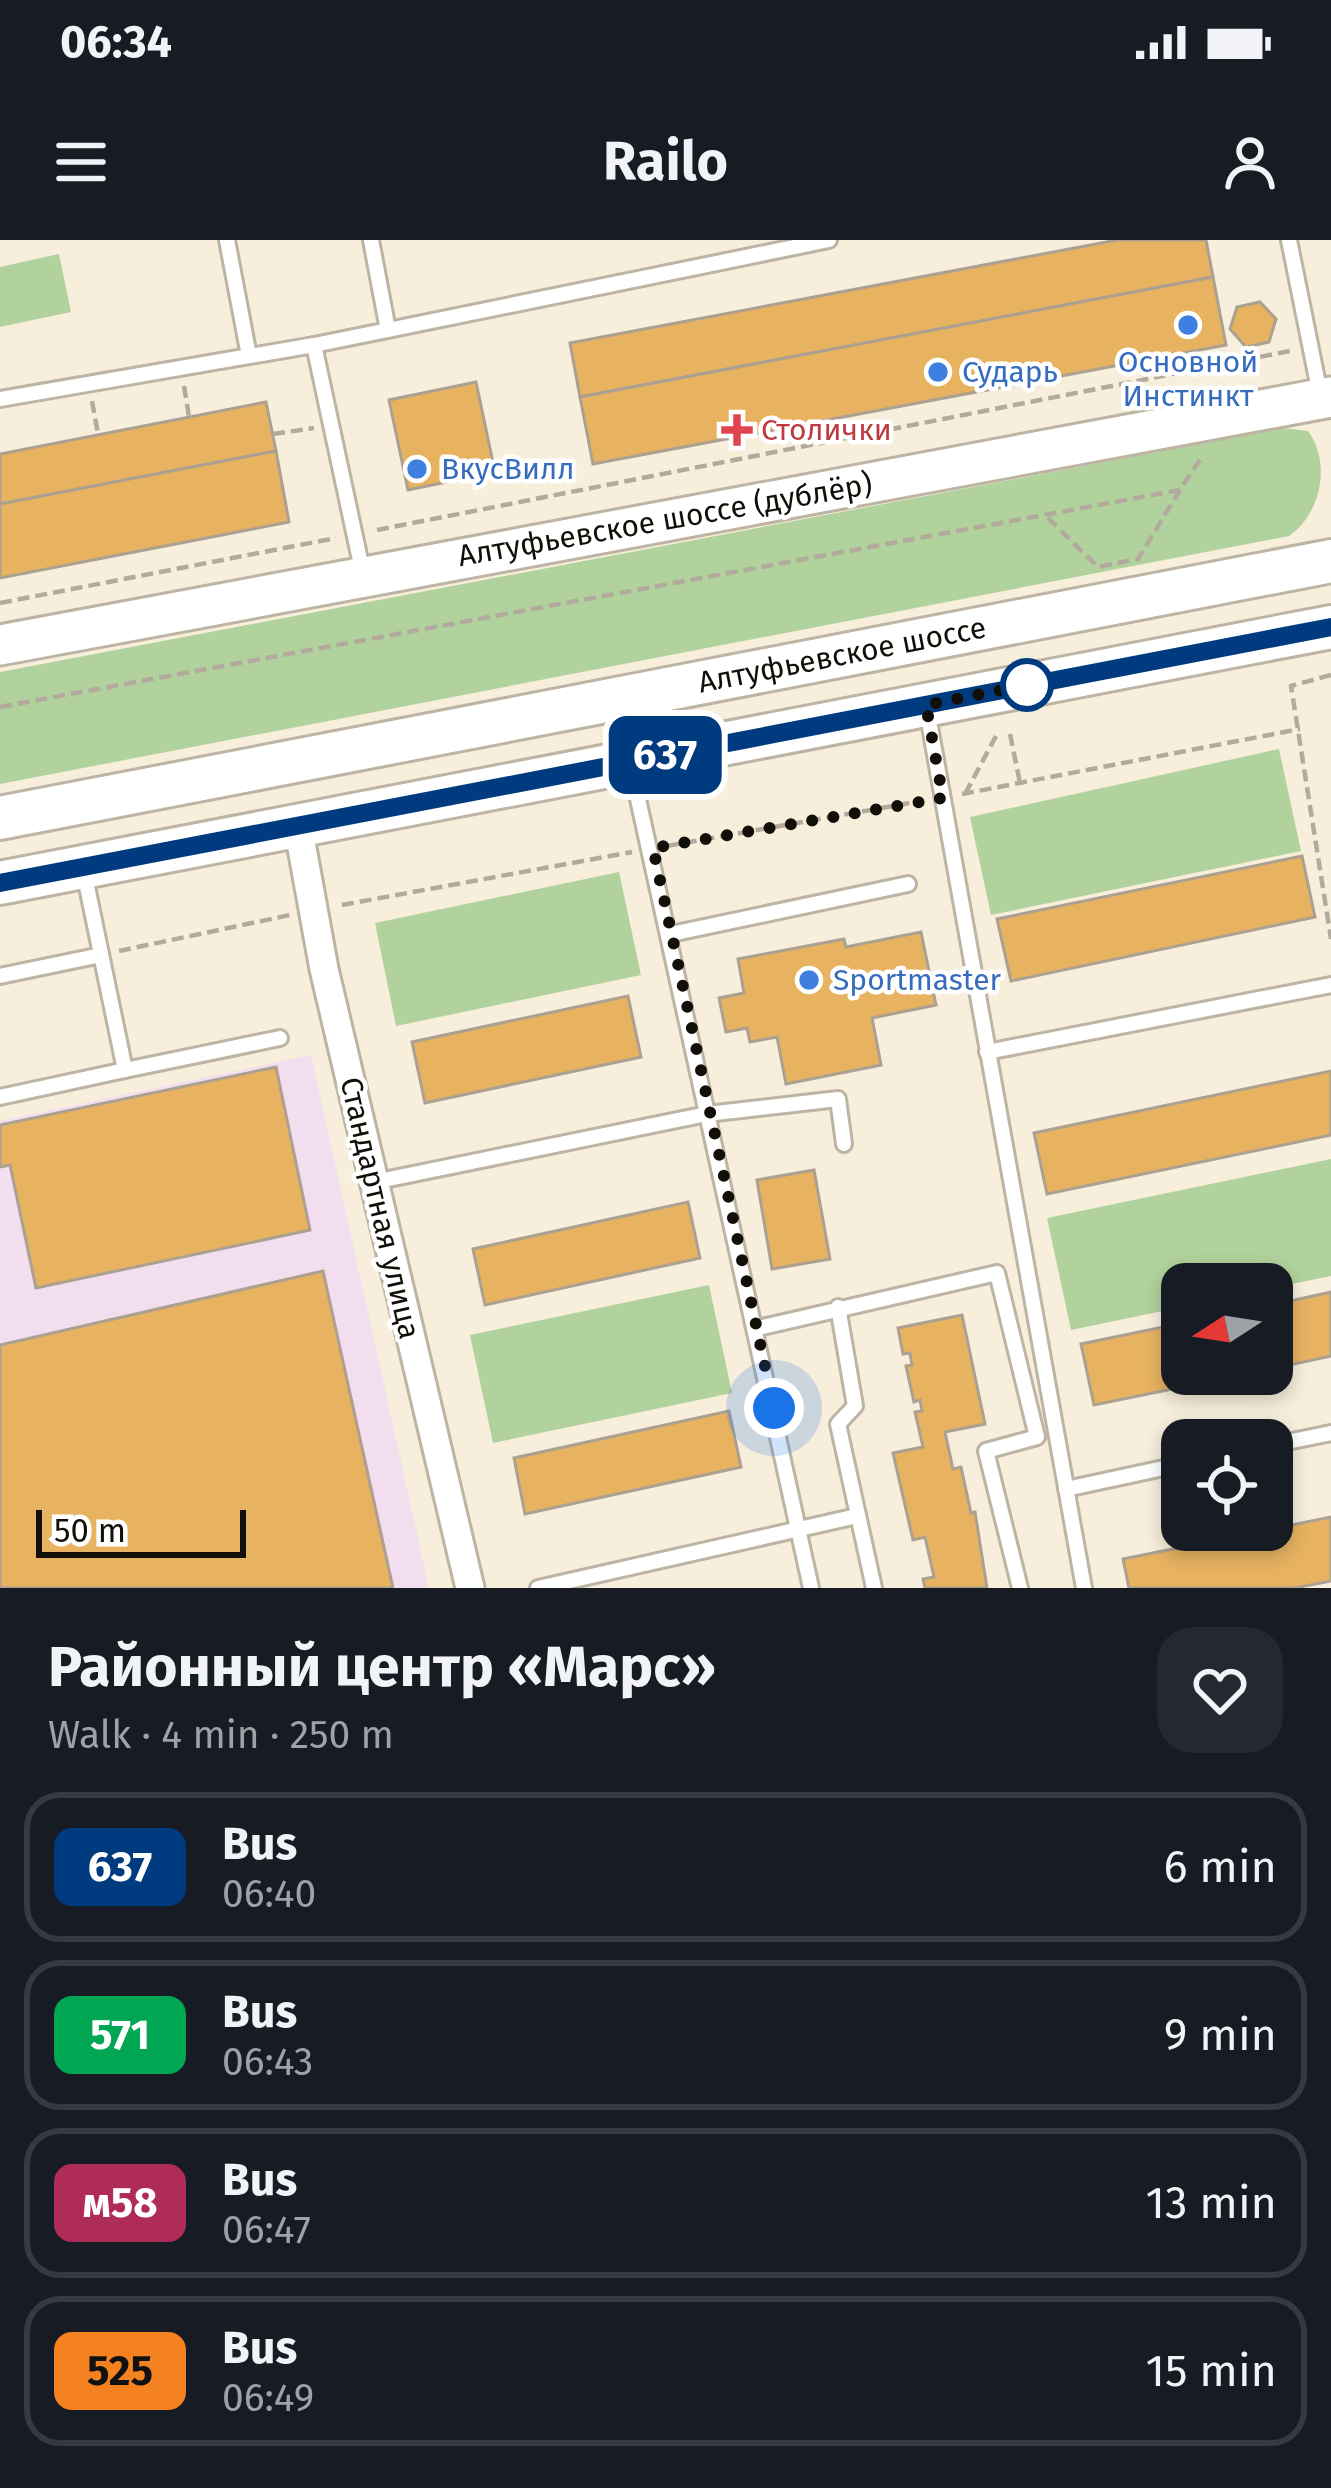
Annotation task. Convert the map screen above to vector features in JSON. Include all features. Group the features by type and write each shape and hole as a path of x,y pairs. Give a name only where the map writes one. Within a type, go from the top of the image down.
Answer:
{"main road":[{"name":"Алтуфьевское шоссе (дублёр)","path":"0,645 1326,398"},
{"name":"Алтуфьевское шоссе","path":"0,818 1331,561"},
{"path":"0,883 1331,627"}],"street":[{"name":"Стандартная улица","path":"298,826 374,1182 470,1588"}],"lane":[{"path":"227,240 249,356"},
{"path":"371,240 388,330"},
{"path":"0,399 314,346 830,240"},
{"path":"1289,240 1326,398"},
{"path":"314,346 363,574"},
{"path":"926,705 1084,1588"},
{"path":"630,762 653,848 811,1588"},
{"path":"83,867 125,1070"},
{"path":"671,934 908,884"},
{"path":"0,976 101,955"},
{"path":"987,1052 1331,986"},
{"path":"0,1096 280,1038"},
{"path":"374,1182 707,1114 838,1099 844,1144"},
{"path":"758,1328 997,1274 1037,1437 986,1451 1020,1588"},
{"path":"838,1307 855,1406 838,1424 874,1588"},
{"path":"1293,1441 1331,1433"},
{"path":"1066,1489 1161,1469"},
{"path":"538,1588 857,1516"}],"path":[{"path":"0,603 1311,347"},
{"path":"180,369 190,417"},
{"path":"88,384 98,434"},
{"path":"273,434 331,424"},
{"path":"1046,516 1097,568 1138,559 1208,448"},
{"path":"0,707 1180,490"},
{"path":"1331,675 1291,686 1331,939"},
{"path":"101,955 314,910 1300,729"},
{"path":"1010,734 1020,783"},
{"path":"965,794 996,736"}],"shaded area":[{"path":"311,1055 429,1588 0,1588 0,1121"}],"green space":[{"path":"59,254 71,312 0,327 0,267"},
{"path":"1283,428 1308,431 1321,472 1316,501 1289,536 0,784 0,672"},
{"path":"1279,749 1301,851 991,915 970,817"},
{"path":"619,872 641,975 396,1026 375,923"},
{"path":"1331,1159 1331,1276 1293,1284 1293,1263 1161,1263 1161,1311 1071,1330 1047,1218"},
{"path":"709,1285 732,1393 493,1443 470,1335"}],"building":[{"path":"1117,240 1206,240 1213,277 580,397 570,343"},
{"path":"1213,277 1226,345 593,464 580,397"},
{"path":"1260,302 1276,319 1269,342 1246,347 1230,329 1237,307"},
{"path":"476,382 495,472 408,490 389,400"},
{"path":"266,402 276,451 0,504 0,454"},
{"path":"276,451 289,522 0,578 0,504"},
{"path":"1302,856 1315,917 1011,981 997,919"},
{"path":"921,932 936,1005 872,1018 881,1065 786,1084 777,1037 750,1042 747,1028 726,1032 719,998 744,993 738,959 844,939 846,947"},
{"path":"628,996 641,1057 425,1103 412,1042"},
{"path":"276,1067 310,1230 36,1288 10,1165 0,1167 0,1125"},
{"path":"1331,1071 1331,1135 1047,1194 1034,1133"},
{"path":"814,1170 830,1259 772,1269 757,1180"},
{"path":"688,1202 700,1258 485,1305 473,1249"},
{"path":"323,1271 393,1588 0,1588 0,1345"},
{"path":"1331,1292 1331,1356 1293,1364 1293,1300"},
{"path":"962,1315 985,1424 945,1432 953,1469 961,1467 971,1513 975,1512 987,1588 925,1588 923,1579 934,1577 925,1537 913,1540 893,1453 923,1447 915,1412 922,1411 920,1400 914,1402 906,1366 912,1365 910,1353 903,1354 898,1328"},
{"path":"1161,1327 1161,1391 1094,1405 1081,1344"},
{"path":"729,1411 741,1467 525,1514 514,1458"},
{"path":"1331,1517 1331,1581 1295,1588 1129,1588 1123,1559 1163,1551 1293,1551 1293,1525"}],"bus line":[{"name":"637","path":"0,883 1331,627"}],"place":[{"name":"Основной Инстинкт","path":"1188,325"},
{"name":"Сударь","path":"938,372"},
{"name":"Столички","path":"737,430"},
{"name":"ВкусВилл","path":"417,469"},
{"name":"Sportmaster","path":"809,980"}],"route":[{"path":"774,1408 653,848 943,798 926,705 1027,685"}]}
